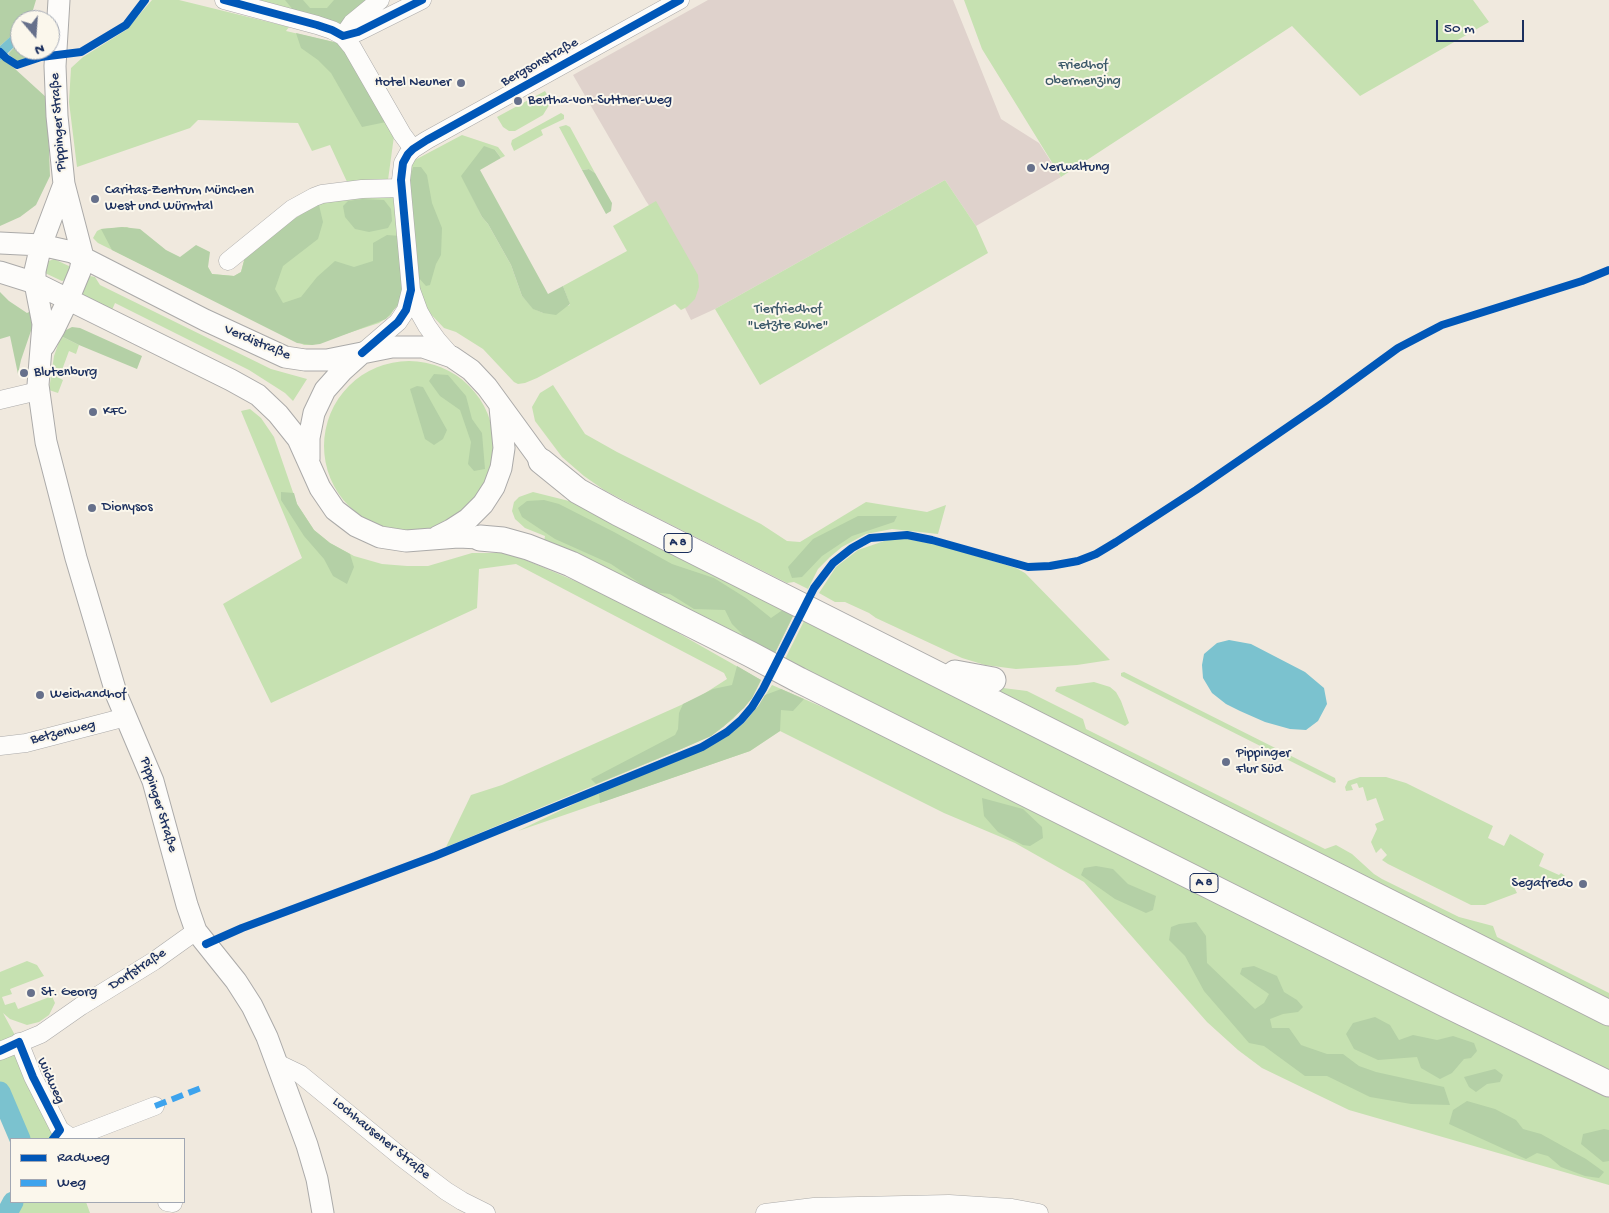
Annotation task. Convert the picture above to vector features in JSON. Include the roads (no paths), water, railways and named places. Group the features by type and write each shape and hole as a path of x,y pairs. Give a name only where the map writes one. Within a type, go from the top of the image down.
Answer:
{"highway":[{"name":"A 8","path":"541,461 578,490 618,513 1609,1013"},
{"name":"A 8","path":"480,538 503,540 528,546 571,564 1449,1006 1609,1084"},
{"path":"928,668 993,680"}],"main road":[{"name":"Pippinger Straße","path":"42,348 54,329 68,300 80,271 83,257 64,184 55,95 55,56 59,0"},
{"name":"Pippinger Straße","path":"64,184 37,257 35,283 42,318 42,348 38,391 46,442 76,558 117,696 153,781 187,905 196,930 252,1006 278,1063 317,1179 323,1213"},
{"name":"Verdistraße","path":"0,243 41,245 63,249 83,257 199,317 285,358 327,360 392,347 423,347 452,357 471,370 541,461"},
{"path":"0,272 35,283 231,380 258,396 278,414 298,440 320,488 335,510 356,526 380,537 406,541 458,537 480,538"},
{"path":"309,465 309,438 314,413 325,390 362,353"},
{"path":"432,539 468,519 483,504 494,487 501,468 504,448 500,406"}],"street":[{"path":"224,0 332,30 343,36 352,47 402,134 413,149 402,163 401,188 411,290 427,326 452,357"},
{"path":"343,36 352,23 380,0"},
{"path":"343,36 358,32 422,0"},
{"name":"Bergsonstraße","path":"413,149 680,0"},
{"path":"228,261 292,208 314,196 362,190 401,188"},
{"path":"362,353 398,322 406,310 411,290"},
{"path":"0,400 38,391"},
{"name":"Betzenweg","path":"0,746 26,743 126,718"},
{"name":"Dorfstraße","path":"1,1051 41,1034 81,1006 154,961 196,930"},
{"name":"Widweg","path":"19,1042 33,1077 60,1130 71,1138"},
{"name":"Lochhausener Straße","path":"278,1063 300,1074 440,1187 486,1213"},
{"path":"75,1138 155,1106"},
{"path":"765,1213 814,1207 949,1204 1012,1208 1040,1213"}],"water":[{"path":"10,37 10,51 0,61 0,46"},
{"path":"1229,640 1251,644 1305,672 1324,688 1327,704 1318,721 1306,730 1290,729 1265,722 1240,711 1226,704 1212,693 1203,678 1202,665 1204,654 1217,643"}],"waterway":[{"path":"0,1092 20,1138"},
{"path":"7,1213 12,1203"}],"place":[{"name":"Hotel Neuner","path":"461,83"},
{"name":"Bertha-von-Suttner-Weg","path":"518,101"},
{"name":"Verwaltung","path":"1031,168"},
{"name":"Caritas-Zentrum München West und Würmtal","path":"95,199"},
{"name":"Blutenburg","path":"24,373"},
{"name":"KFC","path":"93,412"},
{"name":"Dionysos","path":"92,508"},
{"name":"Weichandhof","path":"40,695"},
{"name":"Pippinger Flur Süd","path":"1226,762"},
{"name":"Segafredo","path":"1583,884"},
{"name":"St. Georg","path":"31,993"}],"park label":[{"name":"Friedhof Obermenzing","path":"1083,74"},
{"name":"Tierfriedhof \"Letzte Ruhe\"","path":"788,318"}]}
